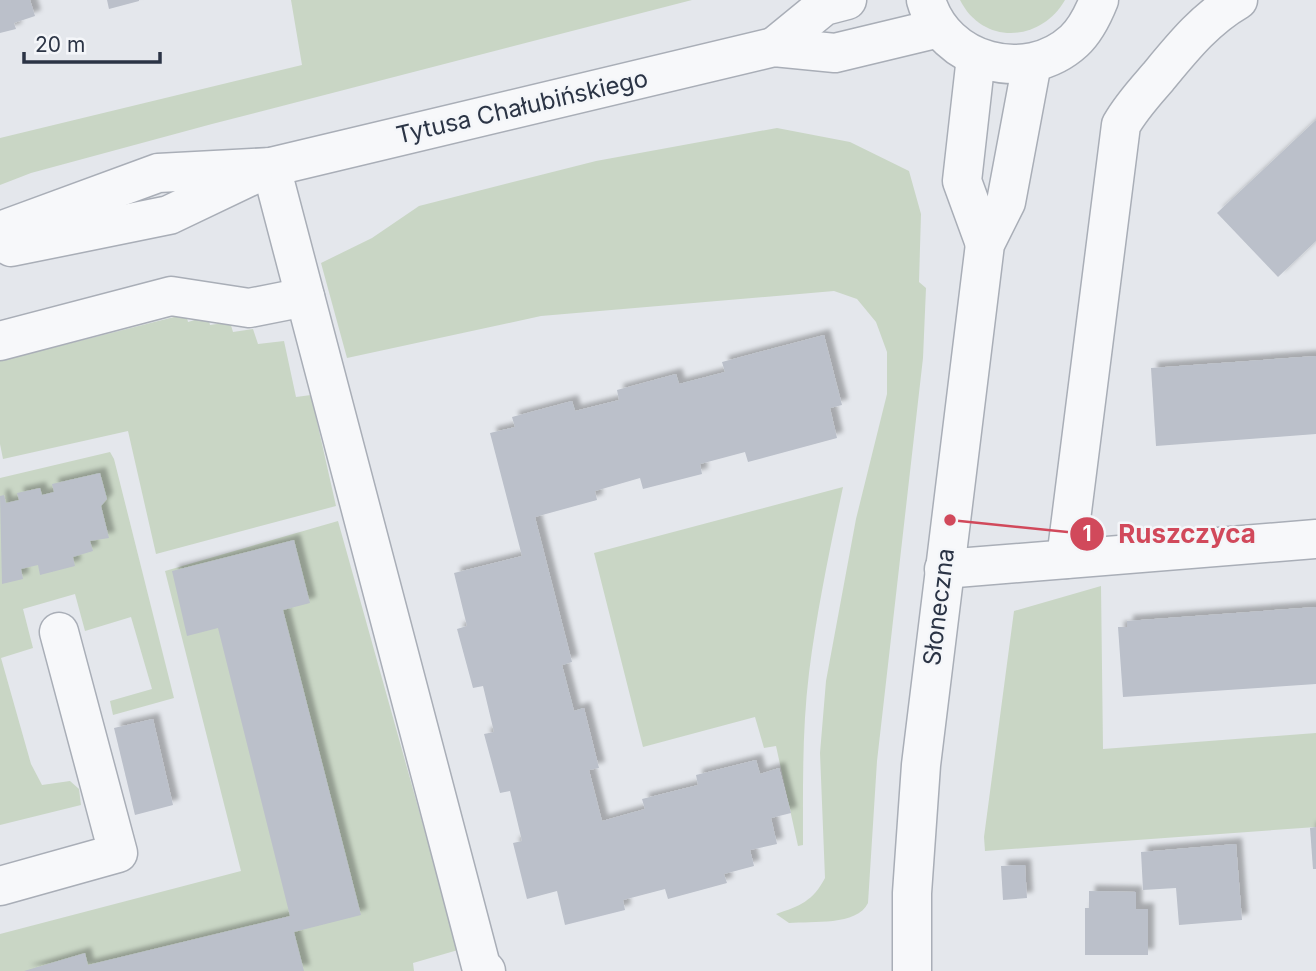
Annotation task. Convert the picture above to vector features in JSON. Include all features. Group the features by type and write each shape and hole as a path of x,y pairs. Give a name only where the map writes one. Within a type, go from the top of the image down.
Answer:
{"street":[{"name":"Tytusa Chałubińskiego","path":"774,47 824,6 847,0"},
{"path":"933,14 956,45 976,57 1003,65 1031,63 1054,55 1074,41 1090,22 1099,0"},
{"path":"1066,559 1121,125 1192,36 1214,16 1238,0"},
{"name":"Tytusa Chałubińskiego","path":"0,231 158,173 271,167 774,47 835,52 933,14"},
{"name":"Słoneczna","path":"976,57 962,181 985,244"},
{"name":"Słoneczna","path":"912,971 912,893 921,765 985,244 1006,202 1031,63"},
{"name":"Tytusa Chałubińskiego","path":"0,249 169,215 271,167"},
{"path":"271,167 481,966 486,971"},
{"path":"0,341 171,296 250,308 305,297"},
{"path":"944,569 1316,539"},
{"path":"0,886 118,853 59,632"}],"green space":[{"path":"291,0 692,0 212,124 31,173 0,185 0,138 302,65"},
{"path":"960,0 1065,0 1055,14 1042,24 1027,31 1012,33 983,25 970,15"},
{"path":"777,128 850,142 909,171 921,214 919,282 926,288 923,358 877,761 868,903 854,916 821,922 789,923 776,914 805,902 825,878 820,753 826,681 856,519 887,394 887,352 876,322 857,299 834,291 541,316 347,358 321,263 372,238 419,206 596,161"},
{"path":"186,314 188,322 208,316 210,325 230,322 233,332 253,329 258,344 284,341 296,397 311,395 336,506 156,554 128,431 3,459 0,444 0,361"},
{"path":"110,452 114,459 174,698 113,715 110,701 152,689 131,617 85,631 75,594 23,609 33,648 1,658 31,764 42,785 70,781 79,789 81,805 0,825 0,478"},
{"path":"843,487 809,673 804,737 803,845 798,846 776,746 764,748 755,717 643,747 594,553"},
{"path":"338,521 458,950 413,963 414,971 0,971 0,934 241,871 165,571"},
{"path":"1101,586 1103,749 1316,733 1316,827 985,851 984,837 1014,611"}],"building":[{"path":"0,0 30,0 35,16 14,23 16,29 0,33"},
{"path":"107,0 139,0 139,1 109,9"},
{"path":"1316,120 1316,241 1278,277 1217,213"},
{"path":"824,335 842,405 830,408 837,438 748,462 745,452 700,464 702,474 643,489 640,478 595,491 597,500 535,517 572,662 562,665 574,711 584,708 599,768 589,770 602,821 645,809 642,799 698,785 696,775 756,760 760,774 779,768 791,813 771,818 777,844 750,850 754,866 724,874 727,883 668,899 665,889 623,900 625,910 565,925 557,891 527,899 513,843 522,841 510,791 500,793 484,734 494,732 483,686 473,688 457,629 467,626 454,573 522,556 490,433 515,427 512,417 572,401 575,411 619,400 617,390 676,374 679,384 725,372 722,362"},
{"path":"1316,356 1316,434 1156,446 1151,368"},
{"path":"100,473 107,499 101,506 109,538 90,541 93,551 73,557 75,566 40,575 38,565 21,569 23,579 2,584 0,496 4,495 6,503 19,500 17,493 40,488 42,495 54,492 52,484"},
{"path":"294,540 310,603 283,610 361,915 294,932 304,971 24,971 85,953 88,965 290,916 218,628 187,636 172,571"},
{"path":"1316,607 1316,684 1123,697 1118,627 1127,627 1127,621"},
{"path":"153,719 173,805 135,815 114,728"},
{"path":"1316,827 1316,869 1313,869 1310,828"},
{"path":"1236,844 1242,920 1179,925 1176,888 1143,890 1141,852"},
{"path":"1025,865 1027,898 1003,900 1001,866"},
{"path":"1089,891 1136,892 1136,909 1148,909 1148,955 1085,955 1085,908 1089,908"}],"place":[{"name":"Ruszczyca","path":"950,520"}]}
